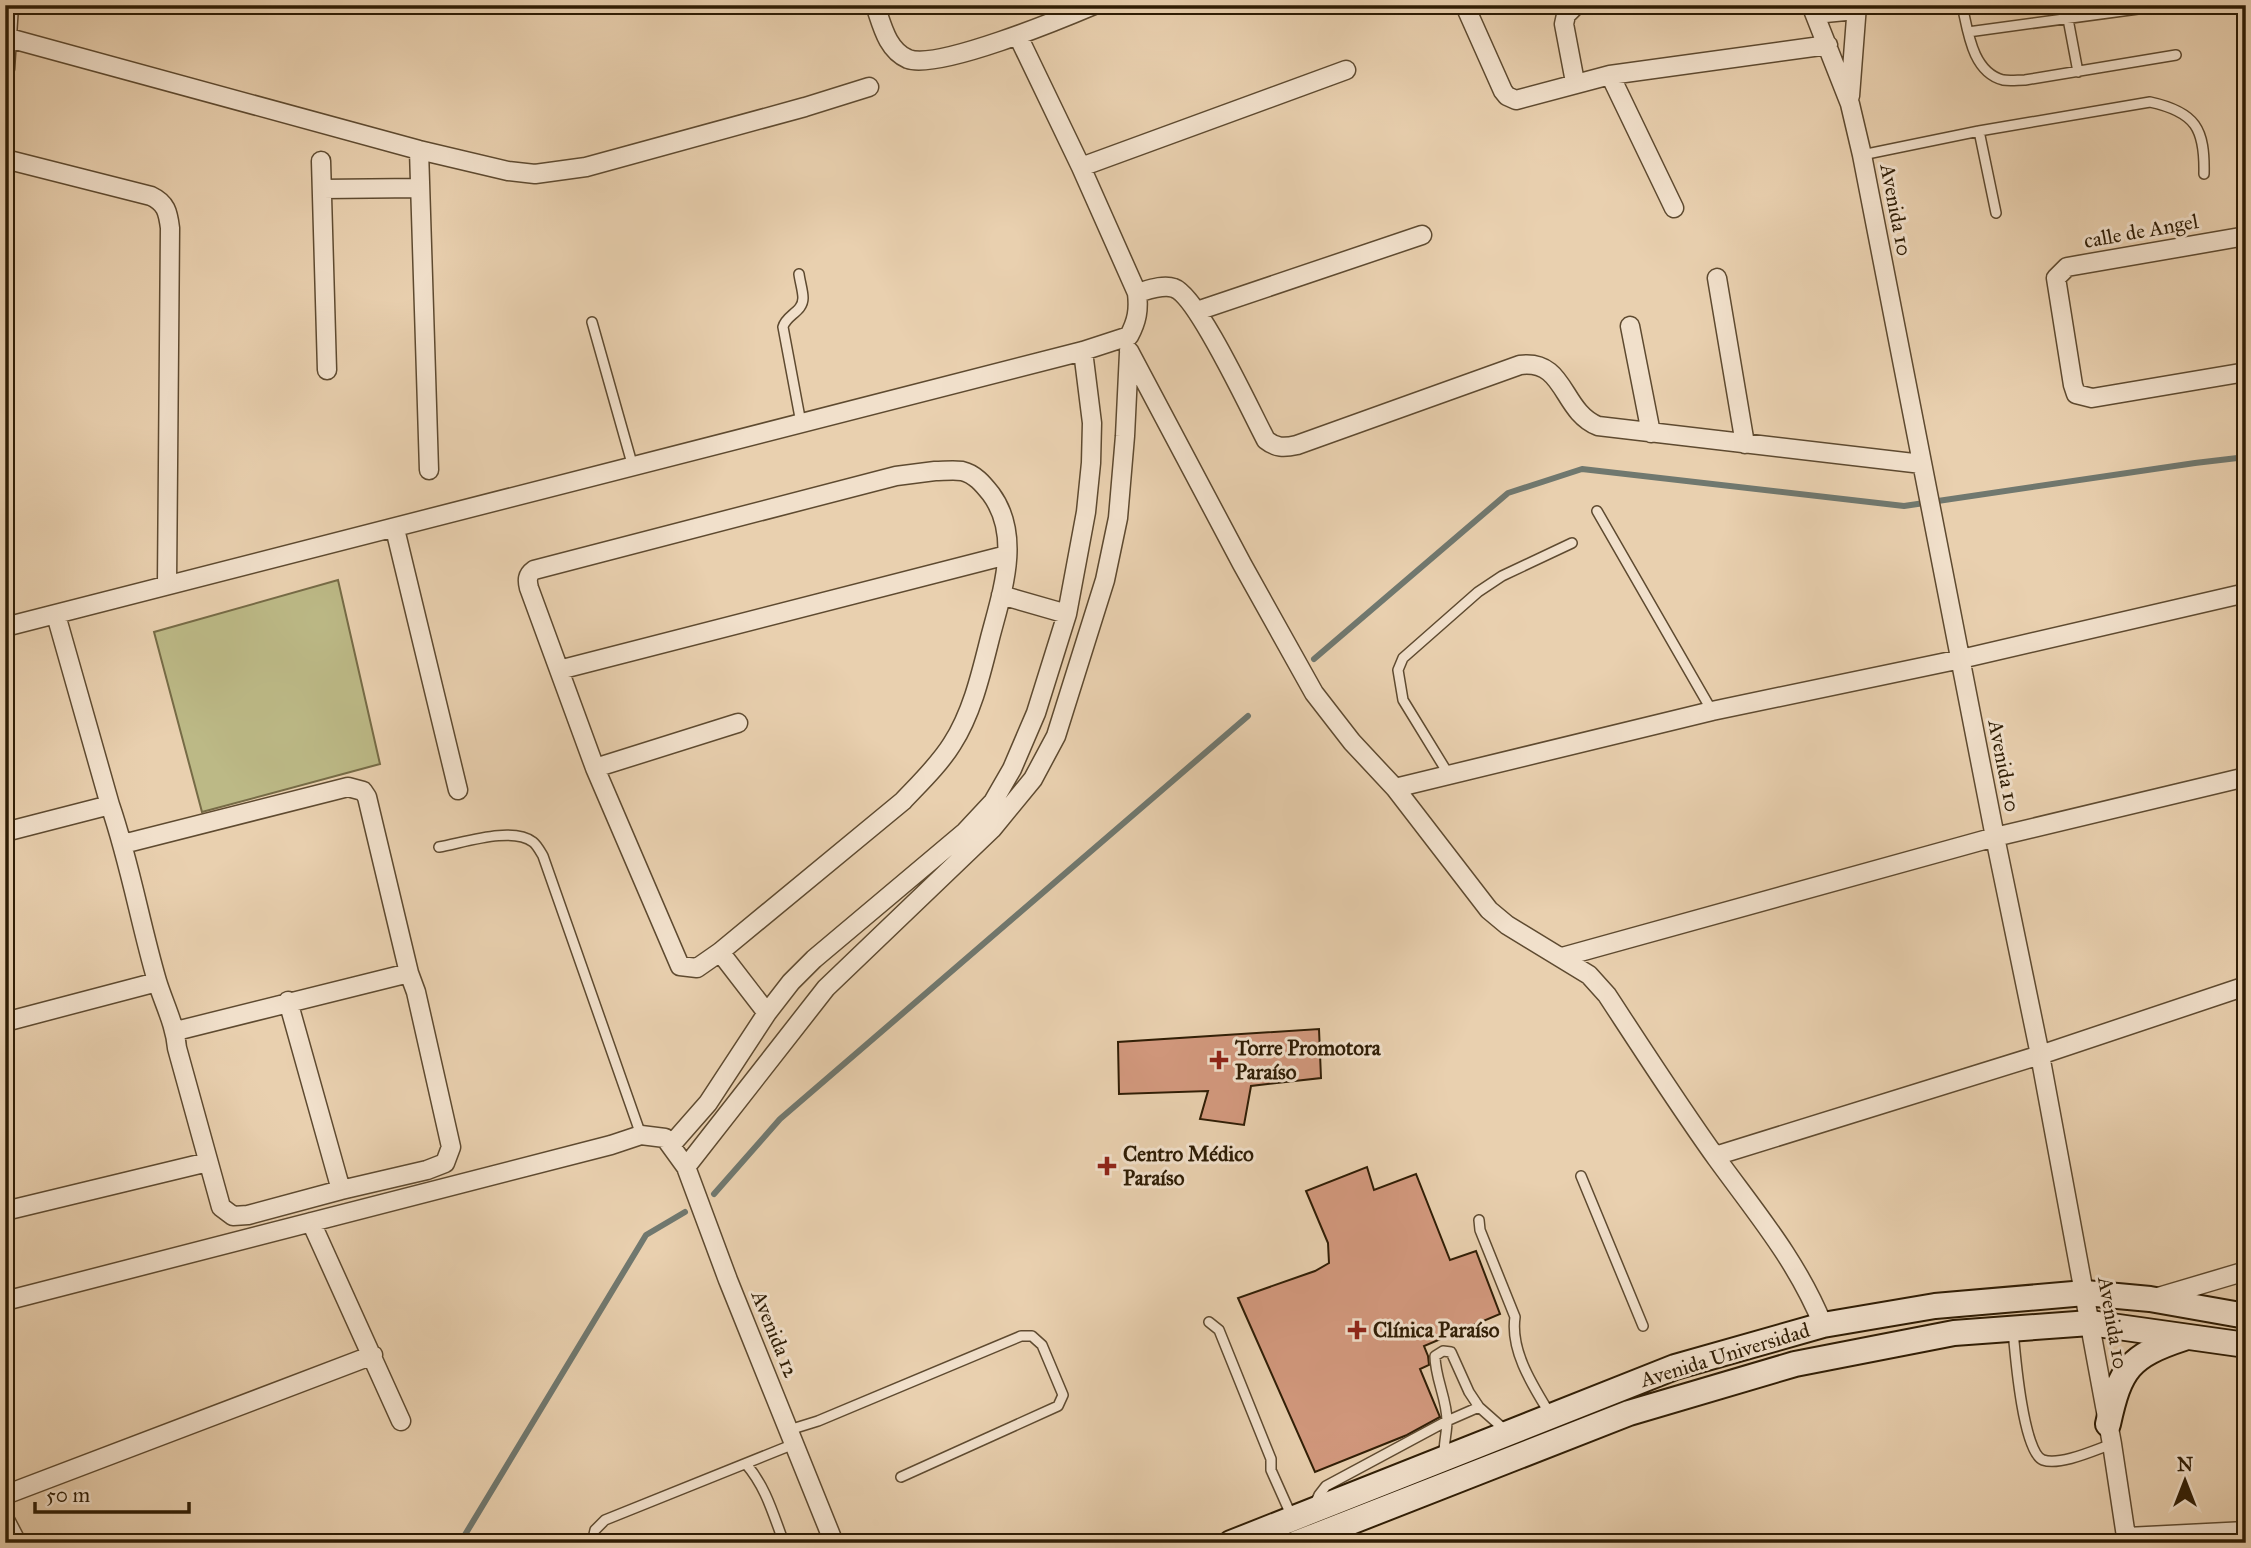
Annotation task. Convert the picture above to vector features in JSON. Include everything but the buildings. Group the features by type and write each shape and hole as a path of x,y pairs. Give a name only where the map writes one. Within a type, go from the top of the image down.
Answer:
{"street":[{"path":"5,69 9,5"},
{"path":"875,5 886,36 895,50 906,58 918,61 935,60 1018,36 1094,5"},
{"path":"1575,82 1564,24 1566,15 1576,5"},
{"path":"1466,8 1503,90 1511,99 1609,75 1787,49 1828,46"},
{"path":"1813,10 1856,8 1850,104"},
{"name":"Avenida 10","path":"1813,10 1850,104 1862,155 2040,1055 2085,1293 2127,1540"},
{"path":"686,1167 826,988 992,830 1033,779 1056,736 1105,580 1118,518 1129,343 1137,321 1137,293 1081,167 1018,36"},
{"path":"7,37 419,150 508,171 535,174 599,163 869,88"},
{"path":"1081,167 1346,70"},
{"path":"1609,75 1674,208"},
{"path":"419,150 429,470"},
{"path":"5,159 151,196 162,201 168,213 167,584"},
{"path":"321,161 327,370"},
{"path":"322,189 419,188"},
{"path":"1197,311 1422,234"},
{"name":"calle de Angel","path":"2246,236 2067,267 2056,278 2076,394 2092,398 2246,372"},
{"path":"1717,278 1745,444"},
{"path":"1137,293 1173,287 1181,292 1197,311 1266,440 1274,446 1297,445 1520,365 1531,364 1551,370 1580,415 1587,422 1598,426 1922,464"},
{"path":"1630,326 1651,432"},
{"path":"5,627 1083,351 1129,343"},
{"path":"1129,343 1242,564 1314,693 1352,742 1395,788 1489,910 1527,938 1589,975 1608,995 1715,1156 1795,1266 1810,1293 1822,1325"},
{"path":"5,1301 641,1135 665,1138 672,1144 708,1103 767,1013 791,982 814,959 965,832 993,802 1012,769 1036,713 1067,614 1086,512 1092,423 1083,351"},
{"path":"962,471 981,481 1003,513 1007,555 1001,595 967,713 952,744 929,774 903,801 720,952 697,968 680,966 596,768 559,670 529,588 527,579 534,570 895,476 962,471"},
{"path":"395,529 458,790"},
{"path":"559,670 1007,555"},
{"path":"1395,788 1713,711 1961,659 2246,593"},
{"path":"1001,595 1067,614"},
{"path":"56,615 123,844 157,982 176,1031 177,1048 221,1207 233,1216 248,1215 445,1163 451,1147 367,797 363,790 348,787 123,844"},
{"path":"596,768 738,723"},
{"path":"1562,957 1995,837 2246,777"},
{"path":"5,832 110,805"},
{"path":"720,952 767,1013"},
{"path":"176,1031 409,974"},
{"path":"5,1023 157,982"},
{"path":"1715,1156 2040,1055 2246,986"},
{"path":"288,1002 341,1189"},
{"name":"Avenida 12","path":"672,1144 686,1167 834,1543"},
{"path":"5,1211 208,1161"},
{"path":"311,1222 401,1421"},
{"path":"2150,1299 2246,1271"},
{"name":"Avenida Universidad","path":"1231,1543 1675,1367 1822,1325 1935,1306 2085,1293 2150,1299 2246,1316"},
{"name":"Avenida Universidad","path":"1297,1543 1629,1413 1795,1364 1954,1332 2090,1323 2246,1345"},
{"path":"2110,1434 2115,1390 2125,1370 2159,1346 2190,1336"},
{"path":"5,1495 373,1355"},
{"path":"5,1520 18,1543"},
{"path":"2127,1540 2246,1531"}],"lane":[{"path":"1962,5 1975,54 1983,68 2004,80 2025,80 2176,55"},
{"path":"1968,32 2160,6"},
{"path":"2068,19 2078,72"},
{"path":"1862,155 1979,131 2136,104 2159,104 2180,112 2200,130 2205,152 2204,174"},
{"path":"1979,131 1996,213"},
{"path":"799,274 802,305 785,320 783,327 801,423"},
{"path":"592,322 633,467"},
{"path":"1597,511 1713,711"},
{"path":"1450,776 1403,700 1398,670 1403,658 1478,592 1503,576 1572,543"},
{"path":"439,847 503,835 524,837 534,843 543,856 641,1135"},
{"path":"1581,1175 1643,1326"},
{"path":"1479,1220 1480,1230 1515,1317 1513,1332 1517,1348 1534,1387 1551,1415"},
{"path":"1209,1322 1219,1331 1271,1460 1271,1470 1303,1514 1326,1486 1447,1421 1479,1407"},
{"path":"2012,1328 2021,1402 2035,1454 2042,1460 2056,1462 2110,1434"},
{"path":"592,1543 595,1530 605,1520 746,1464 818,1421 1021,1336 1032,1336 1042,1345 1063,1395 1058,1406 901,1477"},
{"path":"1444,1457 1443,1438 1447,1421 1435,1366 1435,1356 1443,1351 1451,1352 1469,1392 1479,1407 1507,1432"},
{"path":"746,1464 766,1492 783,1543"}],"shaded area":[{"path":"338,580 380,764 202,812 154,632"}],"waterway":[{"path":"1314,659 1508,493 1582,469 1904,506 2246,457"},
{"path":"714,1194 780,1119 1248,716"},
{"path":"460,1543 646,1235 685,1212"}],"place":[{"name":"Torre Promotora Paraíso","path":"1219,1060"},
{"name":"Centro Médico Paraíso","path":"1107,1166"},
{"name":"Clínica Paraíso","path":"1357,1330"}]}
